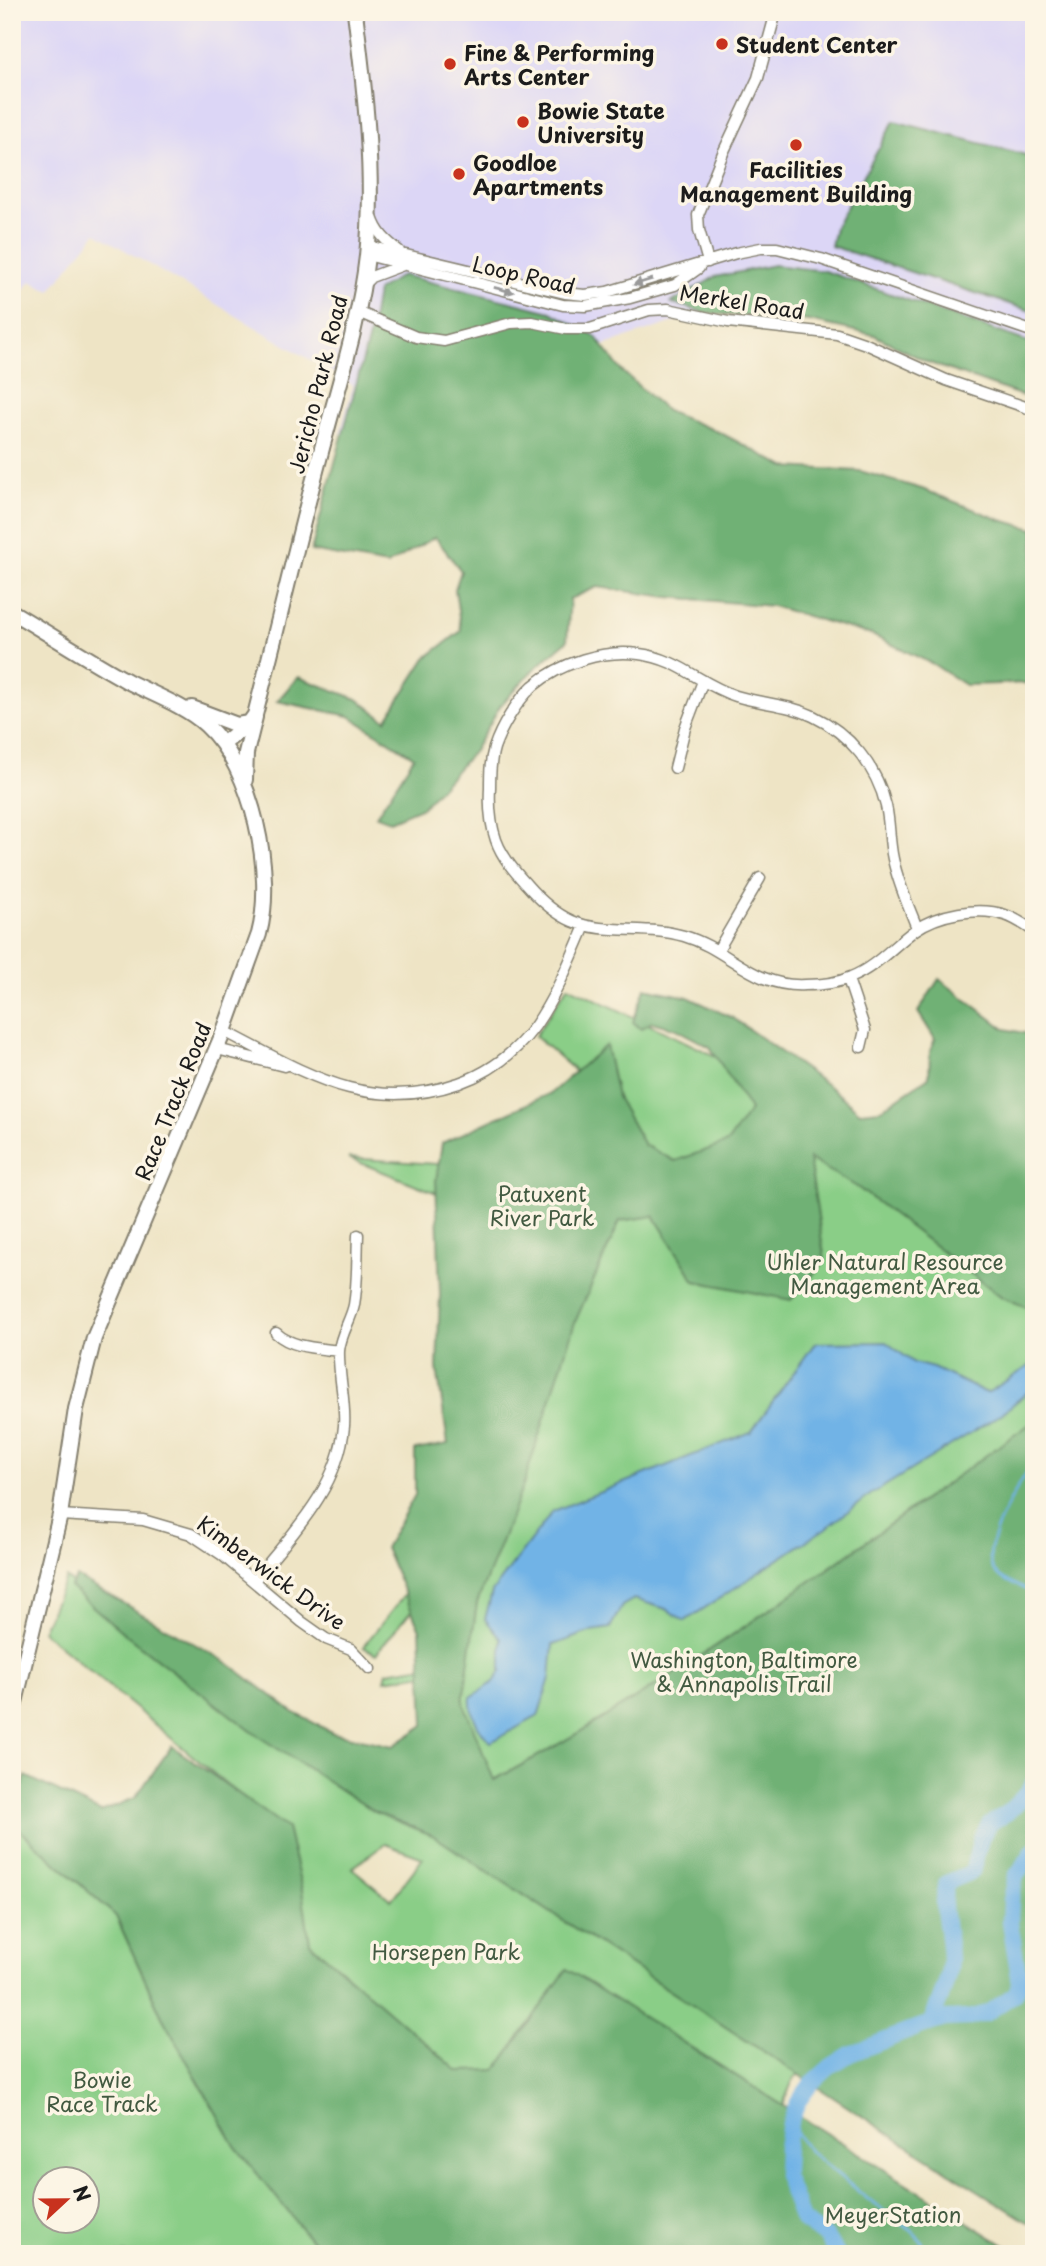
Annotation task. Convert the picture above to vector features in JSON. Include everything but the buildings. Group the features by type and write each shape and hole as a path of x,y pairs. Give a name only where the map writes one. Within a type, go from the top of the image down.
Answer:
{"street":[{"name":"Jericho Park Road","path":"246,795 244,771 253,719 363,284 367,251 368,139 355,12"},
{"path":"708,261 699,230 698,215 758,78 776,12"},
{"path":"363,284 404,260 375,228 368,202"},
{"name":"Loop Road","path":"367,251 585,295 627,287 736,253 761,248 796,251 1034,332"},
{"name":"Merkel Road","path":"358,312 416,337 443,341 511,323 532,322 566,329 590,329 649,310 668,309 728,322 837,334 946,380 1034,410"},
{"name":"Race Track Road","path":"12,612 87,658 205,724 223,744 234,762 246,795 261,851 264,891 263,919 224,1031 94,1338 76,1409 60,1514 12,1715"},
{"path":"918,928 894,863 883,793 873,771 858,750 837,731 814,716 782,705 734,695 703,681 671,661 639,654 610,653 564,668 533,687 506,723 495,745 490,770 489,809 498,845 516,873 542,901 570,920 585,926 666,931 695,939 718,950 727,959 756,976 800,986 848,979 878,961 918,928 941,918 976,912 997,913 1008,916 1034,931"},
{"path":"675,768 685,728 703,681"},
{"path":"171,704 182,704 237,725 253,719"},
{"path":"223,744 253,719"},
{"path":"718,950 760,878"},
{"path":"224,1031 295,1068 350,1089 382,1095 423,1092 470,1079 499,1062 535,1025 556,989 585,926"},
{"path":"848,979 865,1030 861,1047"},
{"path":"216,1049 295,1068"},
{"path":"254,1581 308,1514 336,1464 344,1425 344,1391 339,1351 355,1301 358,1235"},
{"path":"276,1333 283,1340 339,1351"},
{"name":"Kimberwick Drive","path":"60,1514 127,1518 178,1529 204,1542 310,1628 326,1639 351,1649 370,1669"}],"shaded area":[{"name":"Bowie State University","path":"12,12 1034,12 1034,369 775,288 340,434 353,385 96,233 50,291 31,281 12,304"}],"green space":[{"path":"894,121 1034,157 1034,312 831,246 835,227"},
{"path":"774,265 825,271 1034,344 1034,400 927,362 874,335 809,321 706,313 671,303 715,277"},
{"path":"402,275 551,312 595,336 622,371 666,411 721,433 785,467 860,471 922,489 1001,520 1034,529 1034,683 965,685 933,664 872,635 772,606 668,597 597,587 570,599 567,641 533,670 500,706 474,751 423,807 390,821 376,816 414,757 349,716 277,701 298,677 357,699 386,720 426,658 461,631 455,589 461,571 435,537 387,565 311,551 370,333 377,291"},
{"name":"Patuxent River Park","path":"939,979 1005,1029 1034,1035 1034,1310 1002,1297 857,1187 809,1159 825,1261 791,1300 695,1281 654,1216 620,1221 575,1322 523,1486 477,1603 463,1702 494,1780 634,1699 770,1610 1034,1421 1034,2226 432,1835 375,1812 255,1734 127,1636 70,1587 77,1577 228,1663 293,1712 333,1733 393,1746 424,1725 420,1630 385,1548 415,1495 415,1450 448,1444 437,1368 440,1294 436,1180 442,1143 551,1093 606,1045 617,1097 644,1145 675,1161 727,1143 750,1110 710,1047 676,1029 652,1022 641,1029 633,1022 645,988 688,997 733,1018 830,1087 860,1112 880,1110 929,1077 930,1051 935,1039 918,1012"},
{"name":"Washington, Baltimore & Annapolis Trail","path":"568,986 728,1062 855,1128 1034,1042 1034,1742 842,2035 793,2080 785,2099 776,2142 380,2254 271,1821 42,1631 66,1578 206,1690 294,1736 426,1754 444,1671 385,1680 387,1672 443,1663 430,1587 376,1654 363,1647 436,1555 482,1211 348,1158 480,1167 602,1094 535,1036","holes":["385,1844 423,1858 391,1900 352,1868"]},
{"name":"MeyerStation","path":"172,1746 287,1828 302,1890 310,1943 458,2071 496,2070 567,1969 1018,2254 322,2254 235,2146 162,2017 116,1916 12,1823 12,1813 26,1776 101,1812 135,1798"},
{"name":"Bowie Race Track","path":"12,1823 116,1916 162,2017 322,2254 12,2254"}],"water":[{"path":"886,1342 914,1363 933,1368 987,1393 1034,1363 1034,1387 1000,1415 870,1495 826,1528 685,1621 666,1609 634,1599 622,1606 610,1628 592,1631 553,1645 550,1678 538,1716 491,1742 473,1715 471,1697 494,1682 501,1671 501,1639 485,1619 492,1592 553,1511 751,1432 815,1343"}],"waterway":[{"path":"1034,1460 997,1528 990,1556 992,1567 999,1576 1034,1593"},
{"path":"930,2024 943,1993 950,1960 944,1902 946,1883 972,1872 981,1839 989,1824 1007,1813 1034,1782"},
{"path":"837,2254 827,2238 802,2220 785,2175 790,2123 798,2102 811,2084 850,2054 945,2019 970,2018 987,2013 1015,1994 1020,1983 1010,1922 1011,1900 1016,1876 1034,1850"},
{"path":"790,2123 809,2151 912,2231 921,2240 928,2254"}],"place":[{"name":"Student Center","path":"722,44"},
{"name":"Fine & Performing Arts Center","path":"450,64"},
{"name":"Bowie State University","path":"523,122"},
{"name":"Facilities Management Building","path":"796,145"},
{"name":"Goodloe Apartments","path":"459,174"}],"park label":[{"name":"Uhler Natural Resource Management Area","path":"885,1273"},
{"name":"Horsepen Park","path":"446,1951"}]}
